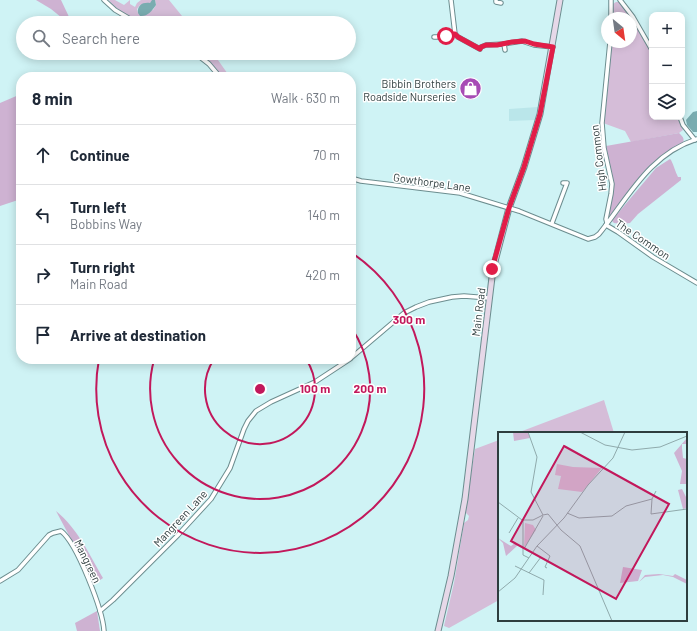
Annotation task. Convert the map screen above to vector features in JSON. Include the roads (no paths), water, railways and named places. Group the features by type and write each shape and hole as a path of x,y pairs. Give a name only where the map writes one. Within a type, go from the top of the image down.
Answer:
{"main road":[{"name":"Main Road","path":"438,631 451,576 465,499 492,269 509,208 524,167 540,114 553,47 560,0"}],"street":[{"path":"104,0 114,10 125,16"},
{"path":"451,0 455,34"},
{"path":"611,0 611,12"},
{"path":"620,0 633,17 651,48"},
{"path":"491,1 501,3"},
{"path":"434,38 447,34 455,34 480,49 486,45 525,41 553,47"},
{"path":"504,44 505,50"},
{"name":"High Common","path":"607,224 606,219 612,194 612,184 604,148 602,123 610,48"},
{"path":"204,60 216,72"},
{"path":"681,120 683,125 696,139"},
{"name":"The Common","path":"696,139 674,150 648,170 607,224 653,257 697,283"},
{"name":"Gowthorpe Lane","path":"356,180 385,185 460,193 552,223 588,239 595,237 607,224"},
{"path":"552,223 567,183"},
{"name":"Mangreen Lane","path":"356,355 404,313 416,307 429,302 452,297 464,296 489,298"},
{"name":"Mangreen Lane","path":"100,611 178,535 211,499 228,473 244,429 256,411 271,402 316,382 343,364"},
{"name":"Mangreen","path":"0,581 18,570 49,535 61,532 69,541 87,574 104,624 104,631"}],"place":[{"name":"Bibbin Brothers Roadside Nurseries","path":"471,89"}]}
